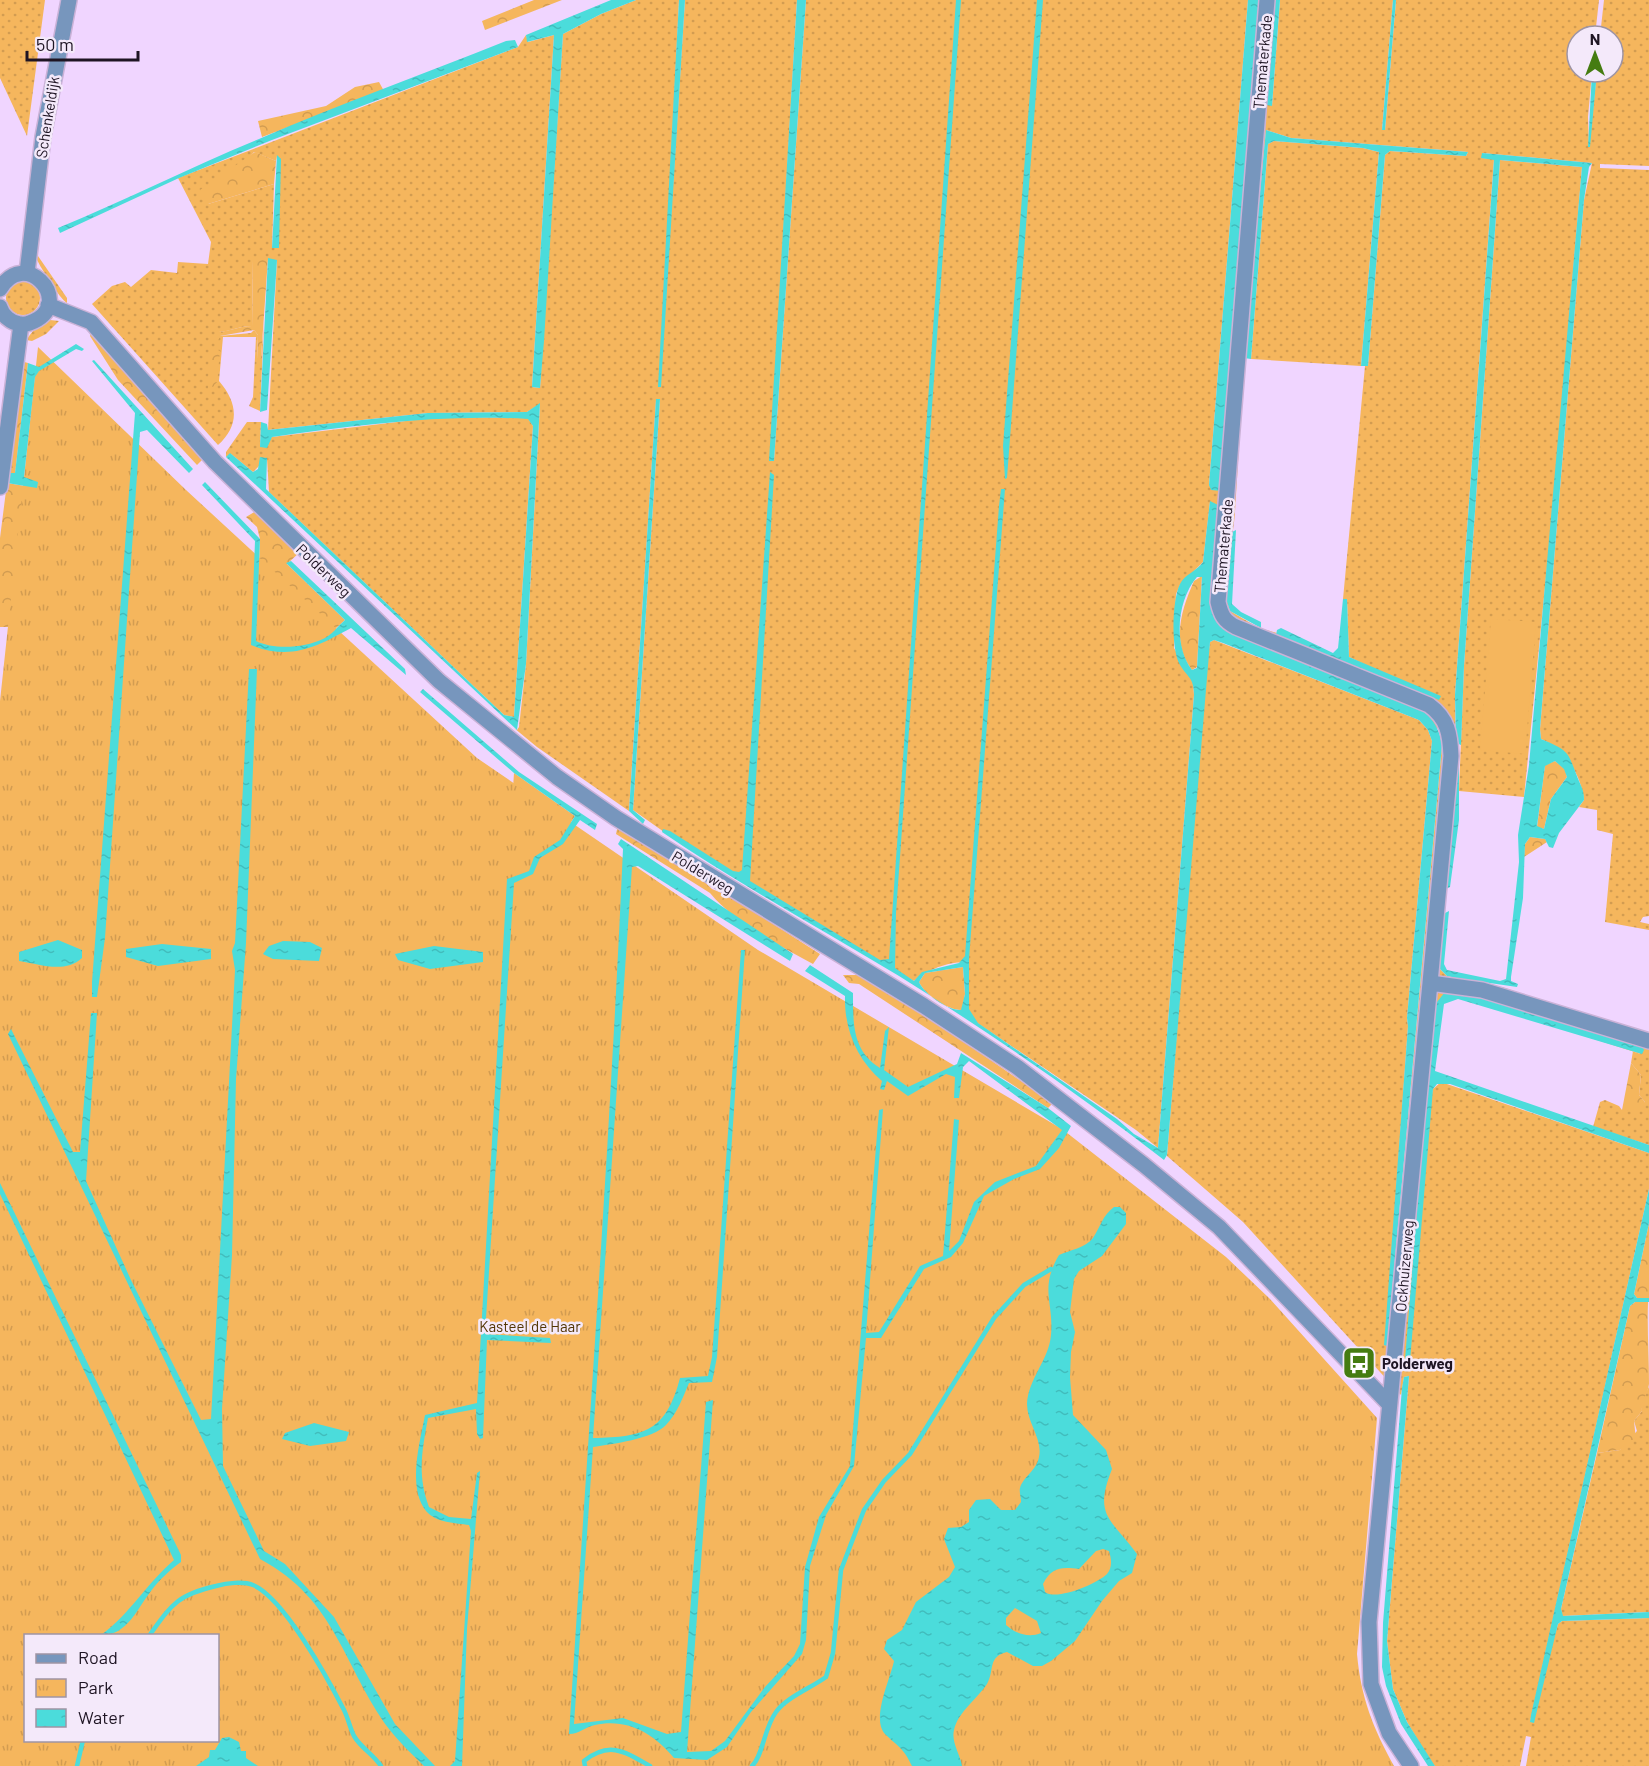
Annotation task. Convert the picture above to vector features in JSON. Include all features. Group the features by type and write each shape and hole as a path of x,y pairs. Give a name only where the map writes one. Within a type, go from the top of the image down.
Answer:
{"street":[{"name":"Schenkeldijk","path":"27,273 34,199 49,102 69,0"},
{"name":"Thematerkade","path":"1267,0 1218,602 1226,622 1429,705 1446,721 1451,756 1430,983"},
{"path":"0,289 4,281 16,274 27,273 41,280 49,293 48,305 42,316 32,323 21,324 10,320 0,307"},
{"name":"Polderweg","path":"48,305 91,322 215,462 438,681 557,777 616,818 924,1006 1017,1067 1144,1165 1219,1227 1389,1404"},
{"path":"0,487 21,324"},
{"path":"1430,983 1482,990 1649,1041"},
{"name":"Ockhuizerweg","path":"1411,1766 1389,1733 1371,1684 1369,1622 1430,983"}],"green space":[{"path":"0,0 45,0 27,136 0,78"},
{"path":"534,0 562,0 485,30 482,21"},
{"path":"636,0 679,0 660,387 685,0 797,0 770,461 774,461 806,0 1248,0 1209,485 1222,490 1259,0 1275,0 1267,96 1272,106 1280,0 1393,0 1382,130 1385,130 1396,0 1599,0 1596,24 1565,24 1565,84 1591,84 1588,117 1589,147 1596,84 1625,84 1625,24 1601,24 1604,0 1649,0 1649,166 1600,164 1600,168 1649,170 1649,916 1643,917 1640,922 1649,924 1649,930 1605,922 1613,834 1597,830 1597,810 1579,807 1584,800 1575,772 1557,749 1541,739 1540,729 1584,200 1592,163 1482,153 1482,158 1494,159 1455,695 1456,766 1439,968 1447,976 1505,988 1649,1036 1649,1145 1593,1127 1600,1102 1605,1100 1619,1106 1622,1110 1645,1102 1639,1095 1641,1075 1631,1063 1633,1051 1446,992 1429,1065 1426,1119 1433,1089 1441,1082 1649,1153 1649,1189 1530,1722 1558,1624 1562,1621 1649,1618 1649,1766 1526,1766 1531,1737 1526,1736 1520,1766 1435,1766 1432,1763 1407,1722 1393,1689 1387,1641 1409,1376 1404,1377 1401,1395 1243,1222 1167,1156 1205,678 1210,642 1214,640 1419,720 1428,730 1432,741 1407,1018 1385,1345 1391,1305 1442,745 1439,729 1217,621 1211,604 1210,502 1203,562 1180,585 1176,594 1174,648 1193,681 1194,695 1158,1148 1136,1130 967,1016 969,964 956,963 940,966 914,981 681,844 633,810 660,399 656,400 629,811 537,747 514,728 517,730 519,727 526,664 540,404 527,412 428,413 268,430 277,260 253,260 252,326 219,332 220,336 251,333 254,330 258,335 257,358 261,358 264,322 260,411 249,406 253,397 256,337 223,337 219,381 230,397 234,414 230,430 218,445 92,304 112,286 125,282 131,287 151,270 177,273 178,262 208,264 211,242 178,178 518,47 526,35 528,42 554,35 532,387 540,388 563,34 601,14","holes":["1266,130 1291,138 1468,152 1466,156 1390,151 1385,155 1368,366 1365,366 1343,599 1347,599 1349,657 1439,699 1276,635 1277,633 1259,628 1230,611 1226,587 1235,512","254,152 276,161 277,156 279,248 272,248 274,184 208,204"]},
{"path":"379,82 384,91 262,137 258,121 326,106 355,87"},
{"path":"1274,141 1363,148 1379,152 1361,366 1251,359 1268,144"},
{"path":"255,152 276,161 274,184 208,204 200,190"},
{"path":"1500,160 1582,167 1553,507 1524,797 1459,791 1464,666"},
{"path":"38,256 67,298 67,303 46,275 36,258"},
{"path":"268,258 261,358 257,359 258,335 254,330 220,336 218,341 216,340 218,332 252,326 253,260"},
{"path":"23,281 35,286 40,298 35,310 23,315 11,310 6,298 11,286"},
{"path":"50,320 59,321 46,334 32,341 26,340 33,331"},
{"path":"91,332 205,457 197,465 118,380 90,336"},
{"path":"209,346 220,351 217,382 208,393"},
{"name":"Kasteel de Haar","path":"38,347 186,490 477,758 758,950 1062,1129 1226,1257 1269,1298 1377,1418 1357,1654 1369,1712 1394,1766 0,1766 0,701"},
{"path":"21,361 28,363 15,474 9,473"},
{"path":"439,417 528,418 533,426 514,717 504,715 269,492 267,458 253,472 231,454 226,457 226,452 247,422 261,422 260,447 272,437"},
{"path":"7,483 37,488 14,627 0,627 0,538"},
{"path":"256,511 300,552 287,564 345,620 324,639 256,641 260,539 257,527 246,517"},
{"path":"1202,576 1197,667 1192,670 1182,649 1180,626 1185,603 1194,581"},
{"path":"1491,619 1536,622 1525,754 1480,750"},
{"path":"1555,761 1565,769 1567,777 1551,799 1544,829 1537,827 1545,765"},
{"path":"514,773 575,816 560,840 507,879"},
{"path":"618,825 696,874 712,889 731,897 820,954 813,964 758,933 720,904 710,893 616,834"},
{"path":"1530,837 1545,839 1547,842 1524,857 1525,844"},
{"path":"963,967 965,994 962,1010 950,1008 938,1001 926,992 919,982 925,973"},
{"path":"843,975 859,975 918,1010 1053,1103 1048,1108 859,984 849,983"},
{"path":"1631,1063 1641,1075 1639,1095 1645,1102 1637,1111 1622,1110"},
{"path":"1649,1223 1649,1298 1637,1298 1634,1294"},
{"path":"1635,1302 1648,1302 1649,1384 1642,1411 1634,1421 1636,1440 1620,1450 1597,1453 1630,1306"},
{"path":"1649,1387 1649,1612 1562,1616 1561,1609 1597,1453 1620,1450 1637,1431 1634,1421 1642,1411 1641,1401"}],"water":[{"path":"611,0 636,0 601,14 563,34 540,388 532,387 554,35 527,42 526,35"},
{"path":"679,0 685,0 661,387 658,387"},
{"path":"797,0 806,0 774,461 769,461"},
{"path":"956,0 961,0 896,913 895,968 914,981 922,972 959,963 965,956 999,506 1001,489 1005,489 969,959 969,1009 978,1023 1117,1119 1134,1134 1158,1148 1194,695 1191,680 1176,656 1175,601 1180,584 1203,562 1210,501 1218,505 1211,604 1217,622 1417,705 1434,723 1441,738 1387,1346 1384,1345 1407,1018 1432,741 1428,730 1419,720 1223,643 1214,640 1210,642 1167,1155 1164,1160 1067,1088 945,1005 961,1010 965,994 963,967 925,973 919,982 932,997 750,888 662,832 663,829 670,831 733,871 742,870 770,472 774,475 750,881 880,960 889,959","holes":["1197,577 1202,577 1197,668 1192,670 1182,648 1180,623 1185,598"]},
{"path":"1037,0 1043,0 1007,478 1005,479 1003,446"},
{"path":"1248,0 1259,0 1222,491 1211,490 1209,485"},
{"path":"1275,0 1280,0 1272,106 1267,105 1267,96"},
{"path":"1393,0 1396,0 1385,130 1382,130"},
{"path":"515,40 518,47 272,140 179,178 60,233 58,228 290,126 506,41"},
{"path":"1591,84 1596,84 1590,147 1588,147"},
{"path":"1266,130 1291,138 1468,152 1466,156 1390,151 1385,155 1368,366 1361,366 1379,152 1363,148 1274,141 1268,144 1251,359 1244,358"},
{"path":"1482,153 1592,163 1589,167 1584,200 1540,729 1541,739 1563,750 1570,758 1583,790 1584,800 1559,833 1553,848 1549,847 1545,839 1530,837 1525,844 1523,898 1511,977 1511,981 1518,984 1517,987 1447,976 1439,968 1443,914 1449,911 1444,964 1447,970 1500,981 1506,979 1519,862 1518,835 1529,765 1582,167 1500,160 1464,666 1461,745 1456,743 1455,695 1494,160 1481,158","holes":["1555,761 1564,769 1567,777 1551,799 1544,829 1537,826 1545,766"]},
{"path":"277,155 281,159 279,248 272,248"},
{"path":"268,258 277,260 267,410 260,412"},
{"path":"76,344 84,349 82,351 76,349 39,371 35,377 24,477 38,482 37,488 7,483 9,473 15,473 28,363 39,367"},
{"path":"94,360 193,469 189,473 147,430 140,432 105,938 97,997 92,997 92,982 135,413 92,361"},
{"path":"656,399 660,399 633,810 645,820 643,824 629,811"},
{"path":"540,403 526,664 517,730 226,457 230,453 253,472 258,469 260,457 267,458 266,489 504,715 514,717 533,426 528,419 432,419 368,425 272,437 267,448 260,447 261,422 267,424 268,430 428,413 527,412"},
{"path":"205,482 260,539 256,641 280,647 307,644 326,638 345,620 286,563 291,561 405,669 406,675 351,628 303,650 279,652 251,645 255,541 202,485"},
{"path":"1236,530 1232,604 1241,612 1261,622 1261,628 1230,611 1226,599 1232,532"},
{"path":"1343,599 1347,599 1349,657 1441,696 1439,700 1276,635 1277,630 1281,628 1333,653 1338,648"},
{"path":"249,669 257,669 246,943 236,1079 232,1255 222,1409 223,1466 264,1551 285,1564 334,1617 395,1724 435,1766 424,1766 389,1729 373,1706 323,1614 286,1576 260,1559 8,1034 11,1029 73,1152 80,1152 91,1013 97,1013 86,1181 131,1280 201,1420 211,1419 235,970 232,951 235,943"},
{"path":"423,689 519,772 597,824 595,830 580,820 563,844 540,858 533,874 514,883 485,1334 550,1338 551,1343 487,1340 483,1438 480,1439 477,1434 476,1409 428,1418 424,1441 422,1473 429,1507 449,1517 471,1519 477,1473 480,1471 467,1629 462,1766 450,1766 455,1761 471,1531 469,1525 441,1520 426,1511 417,1490 416,1464 425,1415 477,1403 507,879 529,871 534,857 560,840 575,816 514,773 420,692"},
{"path":"1456,766 1459,766 1459,820 1450,887 1446,889"},
{"path":"621,839 793,954 790,961 638,866 632,867 593,1438 627,1436 651,1428 668,1410 680,1378 708,1376 712,1357 741,950 745,950 717,1357 712,1382 689,1383 673,1416 660,1430 632,1440 593,1447 574,1724 623,1718 667,1734 681,1732 706,1402 713,1400 687,1752 711,1751 725,1741 765,1687 794,1656 800,1644 805,1567 819,1517 850,1466 879,1110 883,1109 866,1333 879,1332 920,1266 943,1256 954,1119 959,1120 949,1251 959,1241 974,1202 995,1182 1036,1166 1062,1130 969,1061 963,1067 959,1098 954,1098 955,1077 946,1074 908,1096 887,1081 884,1090 880,1089 882,1081 866,1064 854,1043 847,1020 845,996 805,971 810,965 853,993 854,1025 859,1044 871,1061 880,1068 885,1031 889,1027 884,1070 908,1087 957,1064 961,1053 1048,1108 1071,1126 1059,1148 1040,1169 1014,1179 984,1196 963,1243 951,1257 924,1269 881,1338 866,1338 854,1466 826,1515 810,1566 806,1640 802,1654 751,1712 727,1747 707,1760 674,1758 649,1735 629,1726 607,1723 569,1734 612,1070 623,849 618,844"},
{"path":"58,940 82,950 82,958 68,966 60,967 19,961 19,952"},
{"path":"283,941 310,942 322,948 319,961 273,959 263,954 269,946"},
{"path":"162,944 211,949 211,959 158,966 126,957 126,949"},
{"path":"434,946 483,952 483,962 430,969 398,960 395,954"},
{"path":"1445,992 1477,995 1641,1044 1644,1050 1642,1054 1458,999 1444,1004 1435,1071 1649,1145 1649,1153 1450,1084 1437,1084 1433,1089 1410,1361 1407,1362 1405,1360 1433,1007"},
{"path":"0,1183 181,1555 181,1562 151,1591 131,1620 118,1631 110,1634 102,1634 121,1618 155,1578 174,1560 0,1194"},
{"path":"1649,1189 1649,1223 1634,1294 1637,1298 1649,1298 1649,1302 1635,1302 1630,1306 1561,1609 1563,1616 1649,1612 1649,1618 1562,1621 1558,1624 1534,1723 1530,1722 1531,1715"},
{"path":"1120,1207 1126,1213 1126,1224 1102,1256 1079,1271 1074,1279 1070,1312 1075,1332 1070,1377 1073,1415 1106,1450 1112,1469 1104,1497 1105,1507 1113,1524 1137,1554 1132,1573 1119,1581 1102,1601 1075,1641 1051,1661 1042,1666 1033,1666 1007,1652 997,1657 987,1684 956,1723 953,1734 962,1766 912,1766 903,1751 881,1727 881,1709 894,1661 884,1649 887,1640 902,1630 916,1602 949,1577 955,1567 944,1539 948,1528 961,1527 969,1522 969,1510 976,1500 990,1499 1001,1510 1015,1510 1021,1502 1020,1488 1036,1466 1040,1450 1029,1418 1027,1404 1031,1386 1047,1353 1051,1335 1048,1287 1053,1267 1059,1255 1082,1246 1093,1238 1110,1210","holes":["1103,1549 1109,1551 1111,1562 1109,1571 1102,1578 1067,1593 1045,1592 1043,1584 1054,1571 1062,1568 1079,1569 1096,1551","1015,1608 1037,1621 1041,1633 1023,1634 1006,1625 1006,1618"]},
{"path":"1409,1376 1387,1641 1393,1689 1407,1722 1435,1766 1428,1766 1401,1724 1386,1686 1382,1667 1383,1623 1402,1388 1404,1377"},
{"path":"314,1423 349,1432 346,1441 310,1446 282,1439 285,1433"},
{"path":"229,1737 239,1742 241,1751 246,1751 246,1758 258,1766 196,1766 209,1757 210,1750 215,1750 222,1738"}],"waterway":[{"path":"752,1766 759,1756 776,1712 793,1697 826,1677 833,1653 841,1570 864,1510 884,1481 910,1454 994,1318 1024,1285 1051,1269"},
{"path":"150,1634 176,1602 192,1593 230,1583 253,1585 265,1593 291,1622 327,1679 344,1710 354,1736 381,1766"},
{"path":"77,1766 83,1742"},
{"path":"585,1766 584,1761 601,1751 609,1750 617,1750 650,1766"}],"place":[{"name":"Polderweg","path":"1359,1363"}]}
